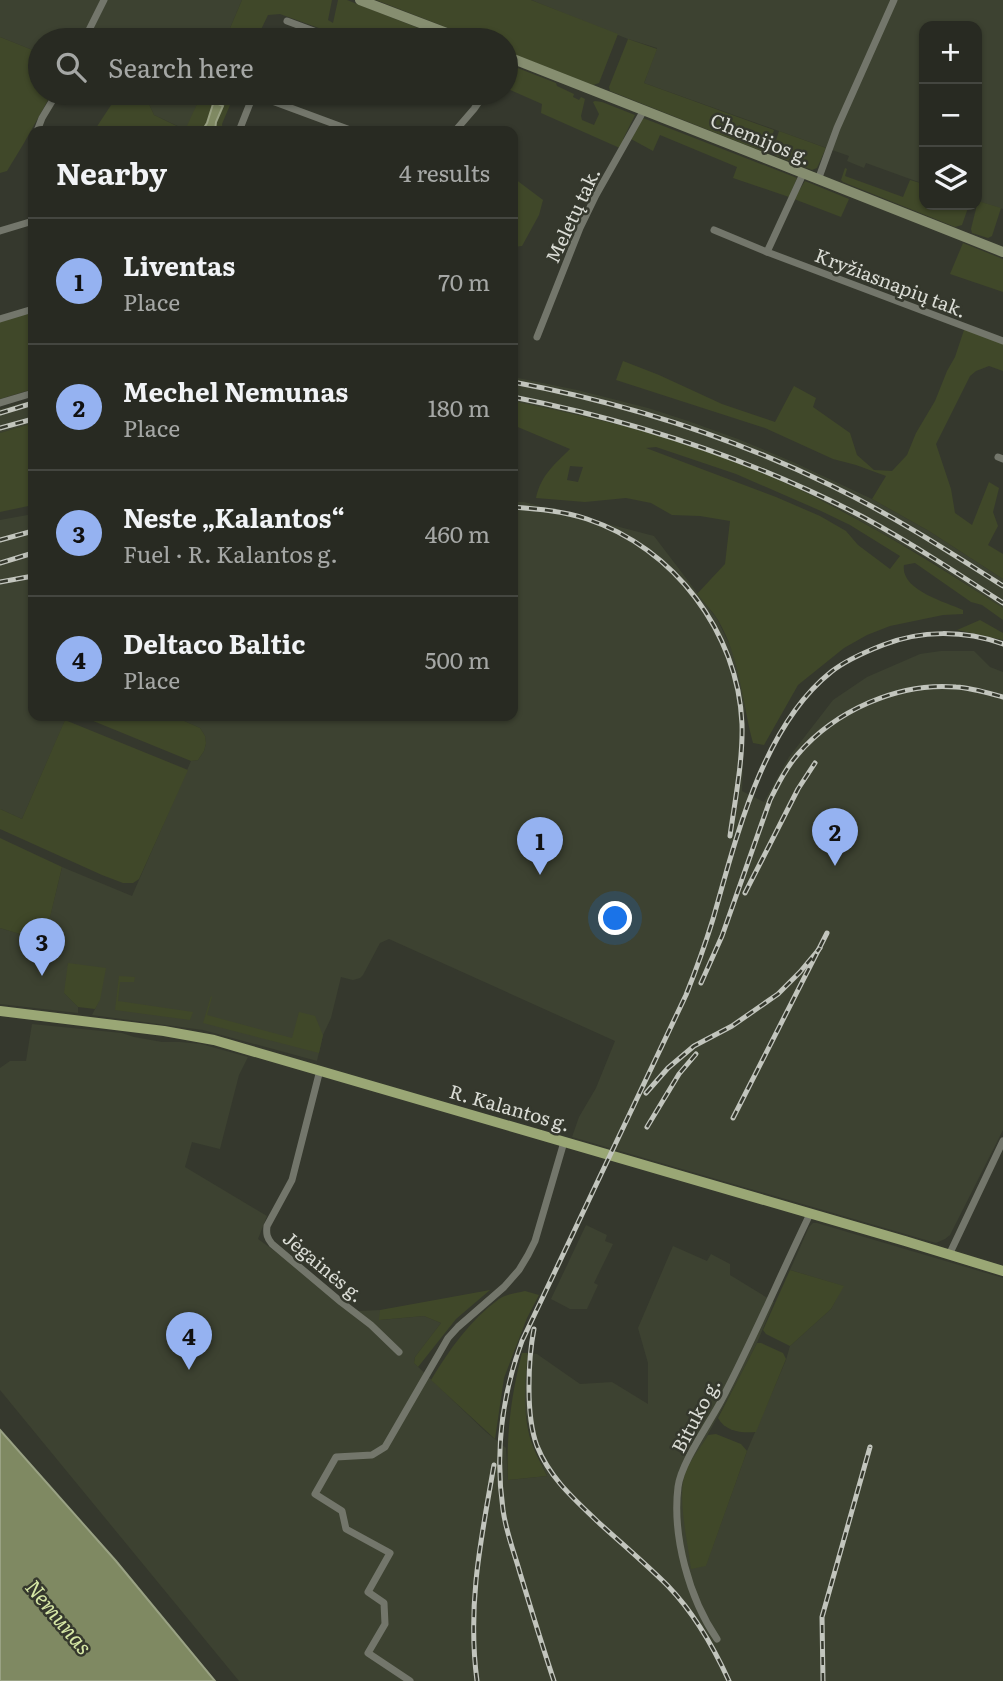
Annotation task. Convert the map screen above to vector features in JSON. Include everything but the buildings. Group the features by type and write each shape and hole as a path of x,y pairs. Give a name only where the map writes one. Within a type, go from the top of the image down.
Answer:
{"main road":[{"path":"360,0 434,28"},
{"name":"Chemijos g.","path":"518,62 1003,252"},
{"name":"R. Kalantos g.","path":"0,1011 190,1035 232,1045 1003,1270"}],"street":[{"path":"90,28 104,0"},
{"path":"818,180 837,128 894,0"},
{"path":"287,21 306,28"},
{"path":"40,126 51,105"},
{"path":"241,126 249,105"},
{"path":"285,105 340,126"},
{"path":"459,126 474,105"},
{"name":"Meletų tak.","path":"537,337 580,228 644,110"},
{"path":"767,252 803,174"},
{"path":"0,231 28,223"},
{"name":"Kryžiasnapių tak.","path":"714,230 1003,341"},
{"path":"0,319 28,311"},
{"path":"0,403 28,395"},
{"name":"Jėgainės g.","path":"320,1070 292,1180 266,1232 272,1244 371,1325 399,1352"},
{"path":"949,1255 1003,1141"},
{"path":"410,1681 368,1653 385,1624 384,1603 368,1591 390,1553 346,1529 342,1511 315,1494 336,1457 372,1455 385,1447 448,1338 458,1326 504,1287 519,1269 535,1241 564,1142"},
{"name":"Bituko g.","path":"717,1639 708,1626 684,1565 678,1486 682,1472 754,1335 810,1214"}],"shaded area":[{"path":"0,0 242,0 230,28 28,28 28,48 0,37"},
{"path":"242,0 332,0 328,20 333,23 338,0 347,0 418,28 319,28 280,14 268,15 262,28 230,28"},
{"path":"376,0 531,0 618,34 599,83 593,85 518,56 518,28 448,28"},
{"path":"531,0 1003,0 1003,209 982,203 982,21 919,21 919,182 866,163 864,168 847,161 849,156 644,83 657,48"},
{"path":"0,37 28,48 28,105 45,105 34,126 28,126 28,136 7,171 0,173"},
{"path":"628,39 657,49 644,83 774,130 767,151 610,91 609,87"},
{"path":"518,68 556,83 579,100 581,97 585,99 582,120 594,125 599,114 593,102 595,101 635,115 623,139 626,142 622,149 541,113 542,104 518,93"},
{"path":"111,105 149,105 154,115 177,126 97,126"},
{"path":"149,105 197,105 188,126 177,126 154,115"},
{"path":"196,105 213,105 205,126 187,126"},
{"path":"224,105 230,105 222,126 216,126"},
{"path":"643,118 797,178 789,197 733,178 737,167 660,135 653,151 631,139"},
{"path":"779,131 826,148 817,168 812,170 772,153"},
{"path":"845,168 845,176 903,197 910,180 919,183 919,210 967,210 962,225 955,227 841,180"},
{"path":"518,181 543,200 539,215 522,246 518,246"},
{"path":"805,181 849,199 841,217 794,199"},
{"path":"982,202 1001,208 992,236 988,238 972,233 976,210 982,210"},
{"path":"963,243 1003,259 1003,292 950,274"},
{"path":"28,313 28,391 0,399 0,322"},
{"path":"965,327 1003,341 1003,371 989,366 970,376 936,444 951,489 955,513 972,525 989,482 999,488 993,512 998,526 988,545 1003,554 1003,579 929,531 872,499 886,476 833,459 765,428 616,380 623,361 722,404 775,422 794,386 816,398 813,407 850,433 857,455 874,470 892,471 907,455 916,433 935,401"},
{"path":"518,378 577,390 688,421 793,462 872,499 929,531 1003,579 1003,608 926,558 836,507 738,462 612,422 518,402"},
{"path":"28,401 28,425 0,433 0,409"},
{"path":"518,402 655,434 711,452 773,478 841,511 907,548 1003,608 1003,620 982,605 971,602 915,563 904,565 905,574 916,588 963,610 963,614 943,615 890,626 844,648 798,685 764,745 753,743 731,649 718,620 697,594 725,564 730,521 672,515 651,503 626,498 585,502 536,498 545,477 570,449 518,427","holes":["656,447 736,474 850,525 900,556 890,569 858,545 846,531 820,516 646,448","570,466 583,467 578,482 567,480"]},
{"path":"28,425 28,506 0,512 0,433"},
{"path":"518,502 654,536 717,619 733,652 745,709 742,791 764,802 789,757 833,700 867,677 920,654 974,651 990,667 1003,672 1003,1130 950,1235 936,1243 572,1137 615,1041 389,939 380,943 360,978 353,980 341,977 317,1061 203,1030 92,1015 100,999 64,993 78,1007 78,1013 0,1004 0,928 34,938 40,958 62,867 132,896 191,761 198,760 204,751 205,736 200,728 184,721 518,721"},
{"path":"28,515 28,721 65,721 22,819 0,809 0,520"},
{"path":"980,620 1003,633 1003,640 957,630"},
{"path":"65,721 188,770 139,879 133,883 123,883 102,875 0,829 0,809 22,819"},
{"path":"93,721 184,721 200,728 205,736 204,751 198,760 191,761"},
{"path":"0,838 62,867 40,959 26,956 33,938 0,928"},
{"path":"68,963 106,968 100,1000 95,1009 78,1007 64,993"},
{"path":"119,976 135,977 134,982 120,982 118,1001 193,1012 190,1020 115,1010"},
{"path":"211,996 207,1015 292,1038 299,1012 315,1016 323,1035 319,1053 203,1023"},
{"path":"32,1024 122,1033 162,1042 201,1044 248,1057 239,1075 220,1149 192,1142 185,1167 267,1216 258,1239 358,1311 380,1310 380,1320 424,1316 441,1323 415,1357 414,1363 506,1448 508,1480 547,1476 532,1441 525,1411 528,1353 537,1354 580,1384 612,1382 648,1404 648,1363 638,1328 673,1246 707,1261 711,1254 730,1264 730,1275 774,1302 757,1343 686,1474 706,1565 747,1451 790,1346 831,1309 843,1286 790,1270 813,1223 1003,1278 1003,1681 239,1681 0,1390 0,1068 10,1061 26,1061"},
{"path":"586,1225 607,1235 605,1241 613,1244 594,1283 598,1285 587,1309 570,1309 551,1299"},
{"path":"790,1270 844,1286 831,1309 790,1346 763,1330"},
{"path":"490,1290 456,1319 418,1367 414,1363 415,1357 441,1323 424,1316 379,1320 380,1310"},
{"path":"525,1291 539,1295 527,1318 504,1378 495,1439 431,1380 469,1326 488,1307 502,1297"},
{"path":"757,1343 783,1353 786,1359 756,1432 734,1431 718,1418"},
{"path":"522,1353 528,1353 525,1397 528,1430 547,1476 508,1480 510,1416"},
{"path":"716,1434 741,1444 747,1451 706,1566 691,1569 683,1508 683,1484 690,1464 708,1435"}],"water":[{"path":"213,105 223,106 216,126 205,126"},
{"name":"Nemunas","path":"0,1430 116,1561 215,1681 0,1681"}],"railway":[{"path":"518,383 596,400 676,423 794,468 876,509 1003,586"},
{"path":"518,398 648,430 779,477 881,527 1003,603"},
{"path":"0,413 28,405"},
{"path":"0,428 28,420"},
{"path":"518,508 569,514 618,532 647,550 673,572 696,598 714,626 728,657 738,690 742,724 741,752 730,836"},
{"path":"0,540 28,532"},
{"path":"0,563 28,555"},
{"path":"0,582 28,577"},
{"path":"554,1681 510,1542 503,1510 500,1446 509,1382 522,1341 686,995 707,938 742,820 769,753 807,695 831,672 869,650 897,640 927,634 958,634 1003,644"},
{"path":"701,983 722,936 770,800 790,765 813,739 830,725 869,702 912,689 956,687 1003,697"},
{"path":"745,893 798,789 815,763"},
{"path":"733,1118 827,933"},
{"path":"646,1093 668,1068 694,1046 732,1026 778,994 820,948"},
{"path":"647,1127 679,1074 696,1054"},
{"path":"534,1329 530,1366 530,1410 531,1425 542,1457 571,1496 677,1596 703,1631 729,1681"},
{"path":"823,1681 822,1617 870,1447"},
{"path":"477,1681 474,1653 477,1572 494,1465"}],"place":[{"name":"Mechel Nemunas","path":"835,866"},
{"name":"Liventas","path":"540,875"},
{"name":"Neste „Kalantos“","path":"42,976"},
{"name":"Deltaco Baltic","path":"189,1370"}]}
